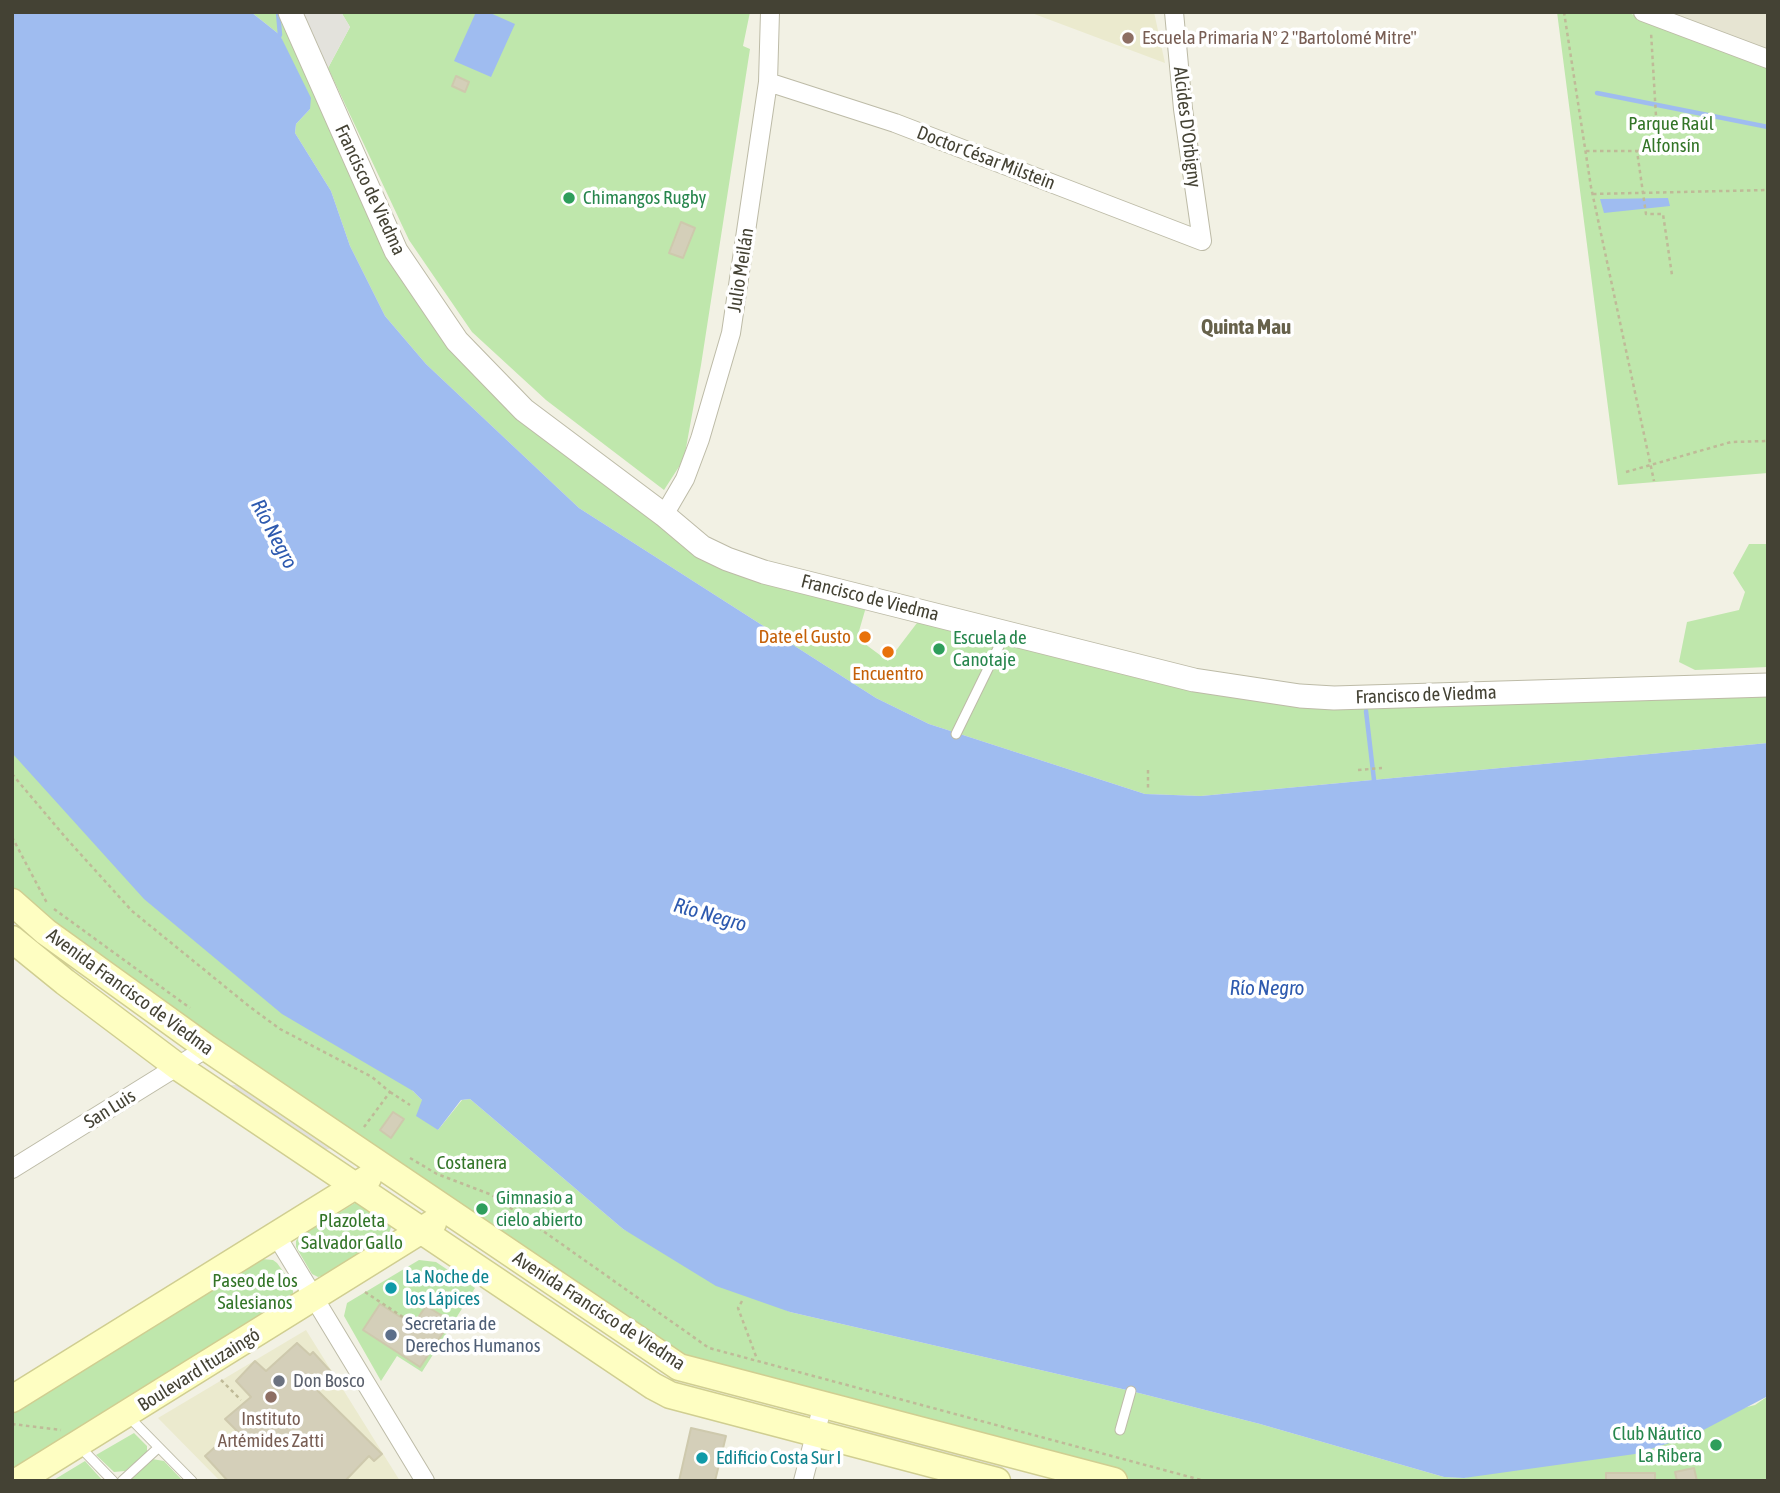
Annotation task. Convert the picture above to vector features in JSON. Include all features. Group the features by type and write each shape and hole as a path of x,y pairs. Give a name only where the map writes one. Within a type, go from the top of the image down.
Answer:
{"main road":[{"name":"Avenida Francisco de Viedma","path":"12,902 46,932 207,1048 395,1162 449,1213 679,1367 1114,1481"},
{"name":"Avenida Francisco de Viedma","path":"12,939 178,1067 653,1386 670,1395 997,1481"},
{"path":"12,1399 395,1162"},
{"name":"Boulevard Ituzaingó","path":"32,1478 86,1440 449,1213"},
{"path":"670,1395 679,1367"}],"street":[{"name":"Francisco de Viedma","path":"290,12 396,251 457,341 524,410 664,515 702,547 739,564 1194,680 1300,696 1334,698 1768,685"},
{"name":"Julio Meilán","path":"664,515 685,480 731,333 768,82 769,12"},
{"name":"Alcides D'Orbigny","path":"1174,12 1183,109 1202,241"},
{"path":"1646,14 1768,59"},
{"name":"Doctor César Milstein","path":"768,82 895,123 1202,241"},
{"name":"San Luis","path":"12,1170 207,1048"},
{"path":"276,1235 425,1481"},
{"path":"803,1481 823,1404"}],"lane":[{"path":"956,734 1006,632"},
{"path":"1120,1430 1131,1391"},
{"path":"127,1415 192,1481"},
{"path":"86,1440 113,1481"},
{"path":"122,1481 158,1448"}],"path":[{"path":"1564,12 1593,194 1654,481"},
{"path":"1586,151 1658,150 1646,14"},
{"path":"1637,151 1646,214 1663,214 1672,275"},
{"path":"1593,194 1768,190"},
{"path":"1626,472 1731,442 1768,441"},
{"path":"1359,770 1382,768"},
{"path":"1148,770 1148,789"},
{"path":"12,774 132,911 280,1029 372,1077 410,1105"},
{"path":"12,837 48,905 196,1012"},
{"path":"363,1128 390,1092"},
{"path":"395,1162 437,1174 492,1195 709,1348 1205,1481"},
{"path":"345,1279 412,1323"},
{"path":"742,1301 738,1308 758,1361"},
{"path":"206,1366 241,1400"},
{"path":"12,1424 86,1440"},
{"path":"1187,1476 1189,1481"}],"shaded area":[{"path":"303,12 341,12 350,27 328,68"},
{"name":"Escuela Primaria N° 2 \"Bartolomé Mitre\"","path":"1029,12 1154,12 1165,63"},
{"path":"1643,12 1768,12 1768,59"},
{"path":"216,1085 241,1085 335,1148 314,1151"},
{"name":"Instituto Artémides Zatti","path":"306,1330 400,1481 220,1481 158,1418"},
{"path":"866,1426 996,1458 1011,1478 848,1436"}],"green space":[{"path":"251,12 280,12 449,346 701,558 866,607 857,638 888,661 920,619 1192,688 1768,694 1768,743 1201,796 1145,794 929,724 876,698 579,508 426,364 385,316 350,246 331,191 295,133 296,124 310,109 280,35"},
{"path":"341,12 750,12 743,46 750,49 701,365 684,459 664,490 546,400 472,332 409,240 328,68 350,27"},
{"name":"Parque Raúl Alfonsín","path":"1557,12 1626,12 1768,65 1768,473 1618,485"},
{"path":"1749,544 1768,544 1768,667 1695,670 1679,662 1687,622 1739,610 1745,592 1733,573"},
{"name":"Costanera","path":"12,692 422,1100 438,1130 462,1100 470,1099 623,1229 790,1312 1131,1391 1260,1424 1444,1477 1464,1478 1755,1405 1768,1396 1768,1481 1137,1481 681,1361 454,1209 12,894"},
{"name":"Plazoleta Salvador Gallo","path":"355,1203 361,1203 388,1221 391,1227 388,1237 325,1275 318,1277 312,1274 296,1247 296,1241"},
{"name":"Paseo de los Salesianos","path":"262,1259 277,1263 291,1282 293,1295 288,1301 12,1469 12,1414"},
{"path":"419,1260 436,1262 475,1288 422,1372 397,1356 381,1381 344,1316 347,1303"},
{"path":"134,1433 147,1446 147,1453 125,1471 114,1472 96,1455"},
{"path":"152,1459 164,1461 183,1481 130,1481 130,1478"},
{"path":"85,1461 103,1481 52,1481"}],"water":[{"name":"Río Negro","path":"12,12 251,12 280,35 311,98 310,109 296,124 295,133 331,191 350,246 385,316 426,364 579,508 876,698 929,724 1145,794 1201,796 1768,743 1768,1396 1694,1435 1635,1454 1464,1478 1444,1477 1260,1424 1131,1391 790,1312 716,1286 623,1229 470,1099 461,1100 438,1130 416,1116 422,1100 413,1091 282,1014 144,899 12,753"},
{"path":"476,12 488,12 515,24 491,77 454,61"},
{"path":"1668,198 1670,206 1604,213 1600,199"}],"building":[{"path":"456,76 469,82 465,92 452,86"},
{"path":"681,222 695,228 683,258 669,253"},
{"path":"393,1112 404,1119 391,1138 380,1130"},
{"path":"380,1304 413,1325 426,1306 451,1321 420,1367 363,1330"},
{"name":"Instituto Artémides Zatti","path":"297,1343 310,1355 313,1352 334,1375 318,1391 382,1454 374,1461 369,1456 345,1481 228,1481 205,1456 224,1439 236,1451 247,1441 225,1419 251,1397 236,1381 255,1361 266,1371"},
{"name":"Edificio Costa Sur I","path":"691,1428 726,1436 715,1481 679,1481"},
{"path":"1694,1468 1697,1481 1677,1481 1675,1472"},
{"path":"1606,1473 1655,1473 1655,1481 1606,1481"}],"waterway":[{"path":"278,12 280,35"},
{"path":"1597,93 1768,127"},
{"path":"1366,711 1374,780"}],"place":[{"name":"Escuela Primaria N° 2 \"Bartolomé Mitre\"","path":"1128,38"},
{"name":"Chimangos Rugby","path":"569,198"},
{"name":"Date el Gusto","path":"865,637"},
{"name":"Escuela de Canotaje","path":"939,649"},
{"name":"Encuentro","path":"888,652"},
{"name":"Gimnasio a cielo abierto","path":"482,1209"},
{"name":"La Noche de los Lápices","path":"391,1288"},
{"name":"Secretaria de Derechos Humanos","path":"391,1335"},
{"name":"Don Bosco","path":"279,1381"},
{"name":"Instituto Artémides Zatti","path":"271,1397"},
{"name":"Club Náutico La Ribera","path":"1716,1445"},
{"name":"Edificio Costa Sur I","path":"702,1458"}],"district":[{"name":"Quinta Mau","path":"1246,327"}]}
